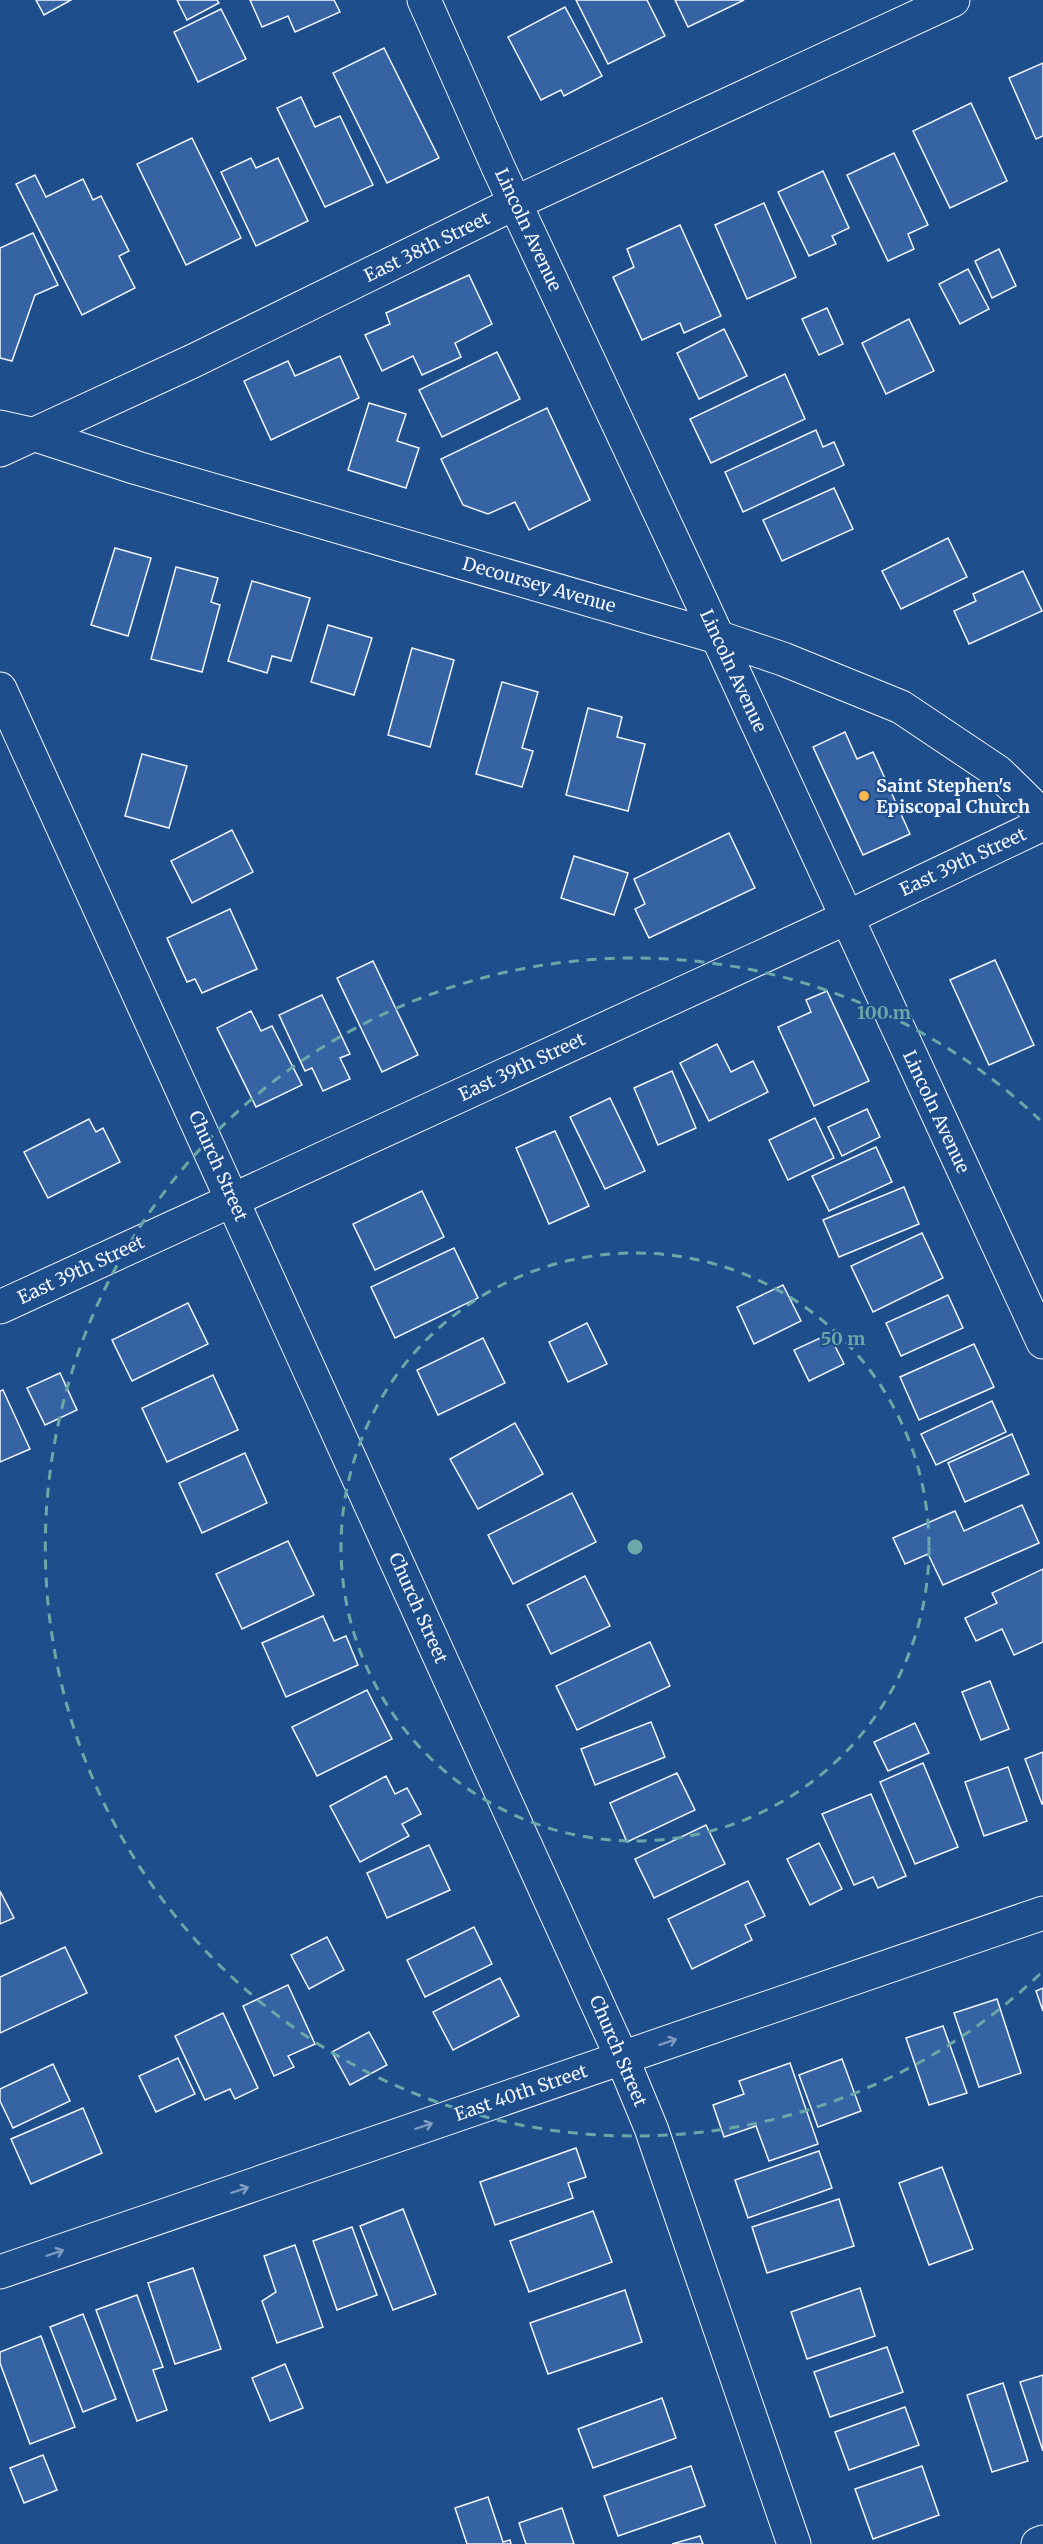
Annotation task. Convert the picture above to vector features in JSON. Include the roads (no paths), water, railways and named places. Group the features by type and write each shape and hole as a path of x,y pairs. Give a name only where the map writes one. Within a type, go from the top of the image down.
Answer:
{"street":[{"name":"Lincoln Avenue","path":"424,0 515,203 1043,1342"},
{"name":"East 38th Street","path":"0,450 183,366 515,203 953,0"},
{"name":"Decoursey Avenue","path":"0,427 36,435 137,468 717,637 783,659 901,707 998,772 1043,816"},
{"name":"Church Street","path":"0,689 622,2058 651,2128 794,2544"},
{"name":"East 39th Street","path":"0,1307 846,918 1043,824"},
{"name":"East 40th Street","path":"0,2272 1043,1913"},
{"path":"1038,2544 1043,2542"}],"place":[{"name":"Saint Stephen's Episcopal Church","path":"864,796"}]}
